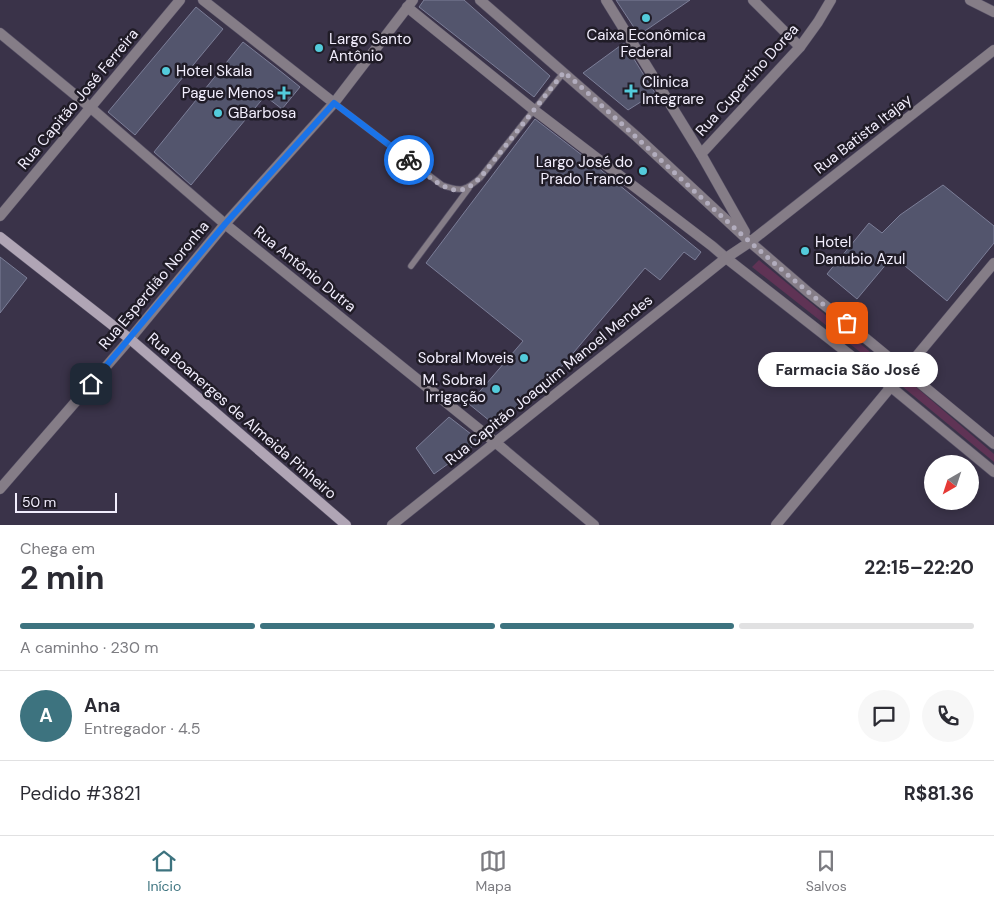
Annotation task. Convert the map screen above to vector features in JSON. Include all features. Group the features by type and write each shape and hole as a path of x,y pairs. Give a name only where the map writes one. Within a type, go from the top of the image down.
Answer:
{"street":[{"name":"Rua Capitão José Ferreira","path":"0,216 180,0"},
{"path":"480,0 636,136 750,242 808,292 994,444"},
{"path":"606,0 701,154 750,242"},
{"path":"753,0 800,47"},
{"name":"Rua Cupertino Dorea","path":"701,154 800,47 831,0"},
{"path":"970,0 994,12"},
{"path":"207,1 334,103 410,3 534,110 891,387 994,472"},
{"name":"Rua Antônio Dutra","path":"0,33 91,108 225,224 496,442 594,525"},
{"name":"Rua Batista Itajay","path":"726,258 750,242 994,50"},
{"name":"Rua Esperdião Noronha","path":"0,488 130,339 225,224 334,103"},
{"name":"Rua Boanerges de Almeida Pinheiro","path":"0,237 130,339 346,525"},
{"name":"Rua Capitão Joaquim Manoel Mendes","path":"392,525 726,258"},
{"path":"776,525 994,263"}],"lane":[{"path":"411,266 470,187 480,178 564,72"},
{"path":"334,103 442,185 460,190 470,187"}],"shaded area":[{"path":"759,260 892,370 888,374 752,267"},
{"path":"909,381 994,454 994,462 903,387"}],"building":[{"path":"424,0 464,0 550,76 534,97 419,7"},
{"name":"Caixa Econômica Federal","path":"616,0 690,0 639,35"},
{"name":"Hotel Skala","path":"196,7 223,29 135,135 108,112"},
{"name":"GBarbosa","path":"243,42 300,87 282,109 265,96 191,185 154,152"},
{"path":"624,43 655,93 628,110 583,73"},
{"path":"535,119 701,252 695,260 684,252 660,280 645,268 558,371 560,373 496,426 469,404 523,341 426,263"},
{"path":"943,185 994,226 994,243 947,301 893,256 857,299 827,274 869,223 882,233 900,215"},
{"path":"0,257 27,278 0,313"},
{"path":"449,417 480,441 434,474 416,448"}],"way so far":[{"path":"409,160 442,185 460,190 470,187 480,178 564,72 750,242 847,323"}],"place":[{"name":"Caixa Econômica Federal","path":"646,18"},
{"name":"Largo Santo Antônio","path":"319,48"},
{"name":"Hotel Skala","path":"166,71"},
{"name":"Clinica Integrare","path":"631,91"},
{"name":"Pague Menos","path":"284,93"},
{"name":"GBarbosa","path":"218,113"},
{"name":"Largo José do Prado Franco","path":"643,171"},
{"name":"Hotel Danubio Azul","path":"805,251"},
{"name":"Farmacia São José","path":"847,323"},
{"name":"Sobral Moveis","path":"524,358"},
{"name":"M. Sobral Irrigação","path":"496,389"}],"route":[{"path":"91,384 225,224 334,103 409,160"}]}
